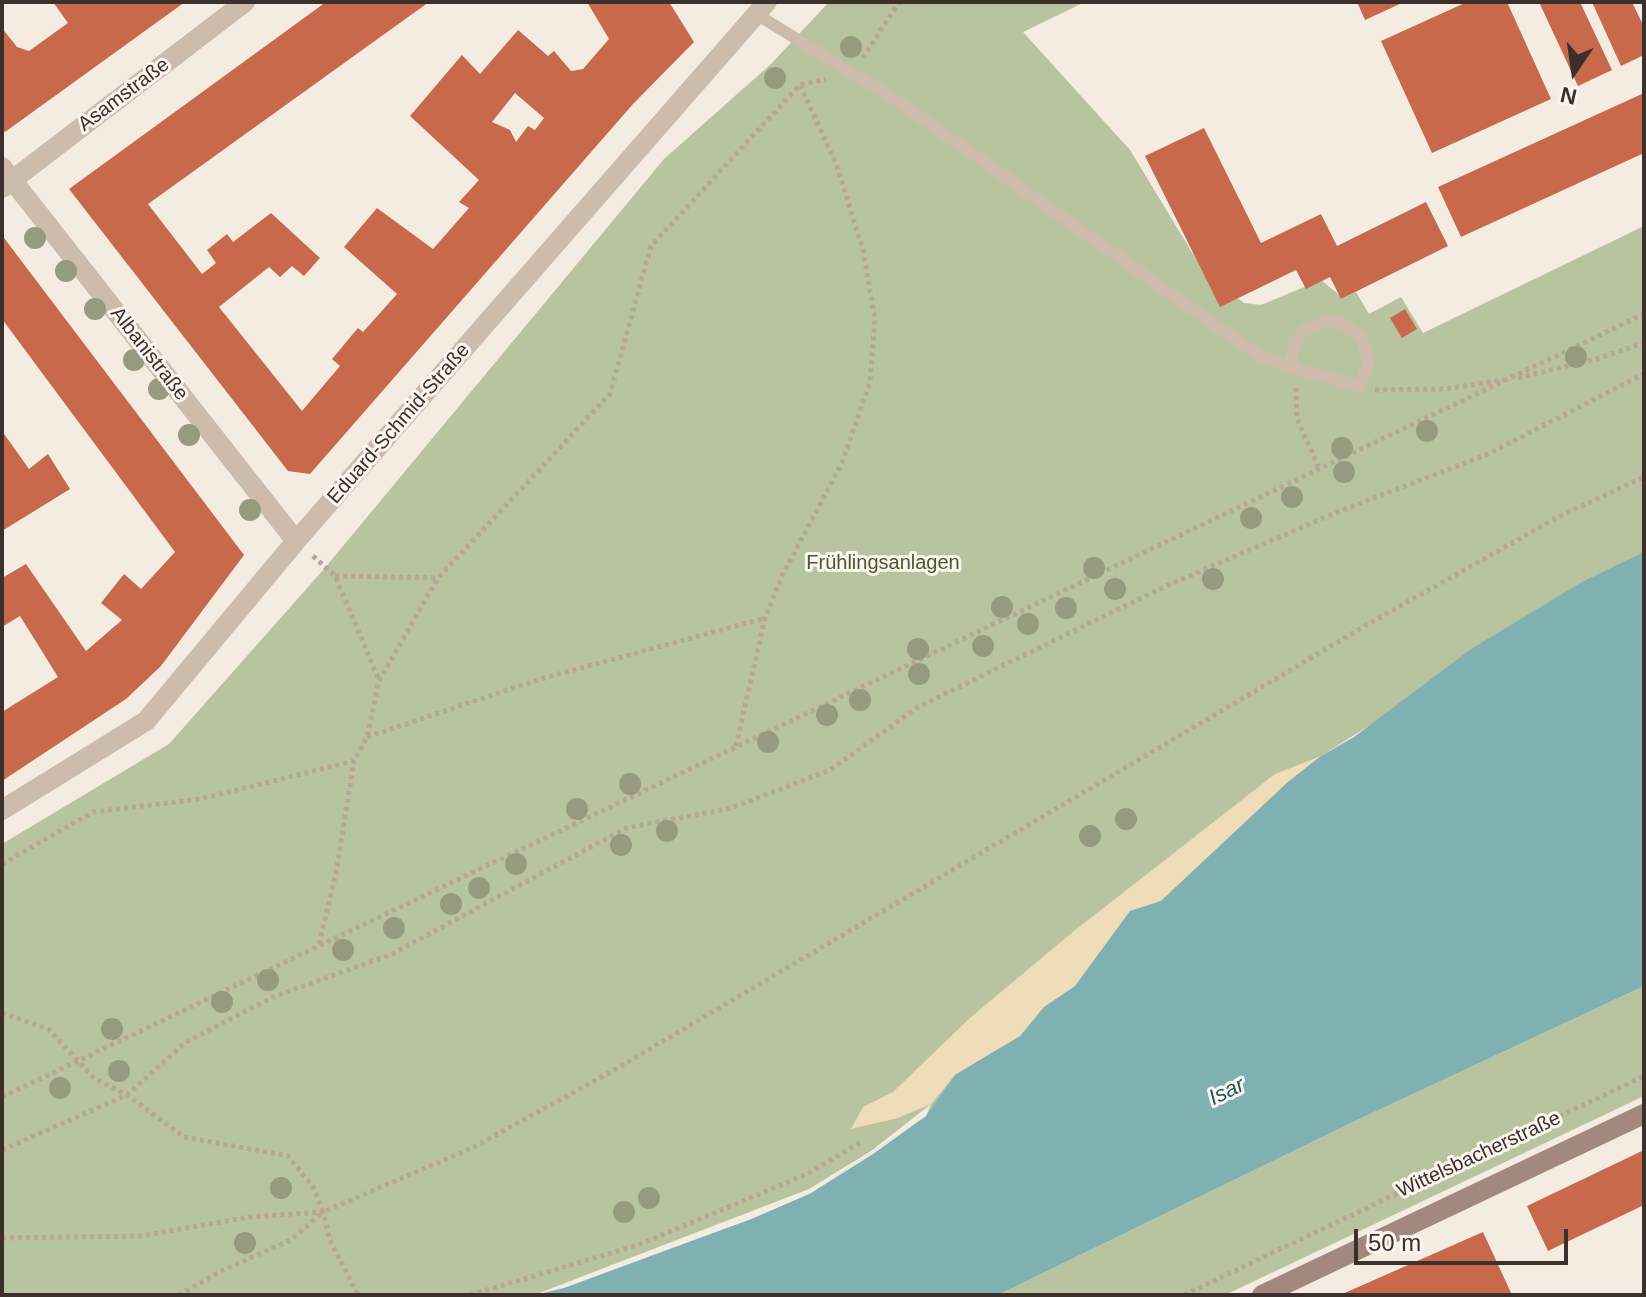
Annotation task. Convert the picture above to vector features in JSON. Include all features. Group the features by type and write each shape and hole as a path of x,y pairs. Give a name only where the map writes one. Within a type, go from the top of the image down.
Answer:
{"main road":[{"name":"Wittelsbacherstraße","path":"1262,1295 1644,1114"}],"street":[{"name":"Asamstraße","path":"5,178 245,2"},
{"name":"Eduard-Schmid-Straße","path":"2,810 146,721 296,541 757,6"},
{"name":"Albanistraße","path":"5,178 296,541"}],"lane":[{"path":"757,6 1259,356 1296,370 1359,386 1369,362 1367,349 1361,337 1340,322 1326,321 1303,331 1291,355 1296,370"}],"path":[{"path":"319,944 336,873 354,761 367,737 379,681 438,578 610,394 651,246 800,85 853,74 899,2"},
{"path":"736,746 765,618 783,574 842,463 870,382 875,319 863,250 837,166 800,85"},
{"path":"2,1097 1644,314"},
{"path":"1359,386 1396,392 1509,380 1596,359 1644,343"},
{"path":"1296,370 1294,407 1320,470"},
{"path":"2,1150 127,1095 186,1042 273,997 392,954 626,828 731,808 830,770 918,707 1166,586 1335,513 1486,455 1644,374"},
{"path":"179,1295 221,1271 291,1240 323,1212 472,1148 603,1076 1370,623 1558,517 1644,477"},
{"path":"296,541 335,576 379,681"},
{"path":"335,576 438,578"},
{"path":"367,737 537,680 765,618"},
{"path":"2,864 93,812 200,799 354,761"},
{"path":"2,1013 48,1029 94,1078 127,1095 184,1137 288,1156 313,1187 330,1240 358,1295"},
{"name":"Wittelsbacherstraße","path":"1184,1295 1644,1076"},
{"path":"470,1295 638,1245 807,1174 861,1142"},
{"path":"2,1238 140,1236 249,1217 323,1212"}],"green space":[{"name":"Frühlingsanlagen","path":"829,2 1085,2 1023,32 1130,150 1204,272 1244,303 1261,305 1321,280 1343,298 1356,292 1369,314 1401,297 1423,333 1644,226 1644,552 1321,756 926,1116 811,1193 538,1295 2,1295 2,844 169,744 324,569 664,159 771,64"},
{"path":"1644,986 1644,1096 1225,1295 998,1295 1353,1122"}],"sand":[{"path":"1321,756 1288,782 1161,901 1130,912 1075,986 1044,1007 1020,1036 955,1075 931,1104 898,1118 851,1129 863,1107 893,1092 971,1017 1074,931 1275,774"}],"water":[{"name":"Isar","path":"1644,552 1644,986 1353,1122 998,1295 538,1295 751,1219 811,1193 873,1154 926,1116 955,1075 1020,1036 1044,1007 1075,986 1130,911 1161,901 1288,782 1321,756 1354,737 1471,649 1582,582"}],"pier":[{"path":"931,1104 926,1116 811,1193 751,1219 564,1288 534,1295 809,1189 871,1151"}],"building":[{"path":"53,2 185,2 5,132 2,128 2,28 17,47 29,51 68,23"},
{"path":"326,2 429,2 148,204 202,274 216,263 207,250 227,234 233,242 271,213 320,258 304,276 292,266 280,277 269,267 219,307 302,411 340,366 332,359 358,328 363,332 397,294 344,247 377,208 433,249 469,208 459,202 479,180 410,116 462,55 480,74 518,30 548,56 554,51 571,71 583,69 609,39 587,2 669,2 694,42 633,104 310,474 288,471 69,189","holes":["515,93 544,118 535,130 528,126 516,142 510,130 492,122"]},
{"path":"1357,2 1404,2 1365,20"},
{"path":"1467,2 1507,2 1551,99 1432,153 1381,41"},
{"path":"1539,2 1580,2 1612,70 1578,86"},
{"path":"1592,2 1632,2 1644,27 1644,55 1621,66"},
{"path":"1644,93 1644,153 1461,237 1438,187"},
{"path":"1204,128 1261,243 1321,214 1337,246 1426,202 1448,246 1341,299 1330,277 1306,289 1296,270 1220,307 1145,156"},
{"path":"4,238 244,555 161,666 126,699 2,781 2,712 58,677 20,616 2,627 2,578 26,564 86,651 122,620 101,603 124,574 141,589 175,552 2,319"},
{"path":"1405,309 1417,329 1402,338 1390,318"},
{"path":"2,431 29,469 48,454 70,489 2,531"},
{"path":"1644,1150 1644,1205 1548,1251 1527,1206"},
{"path":"1483,1232 1512,1295 1340,1295 1399,1269"}]}
